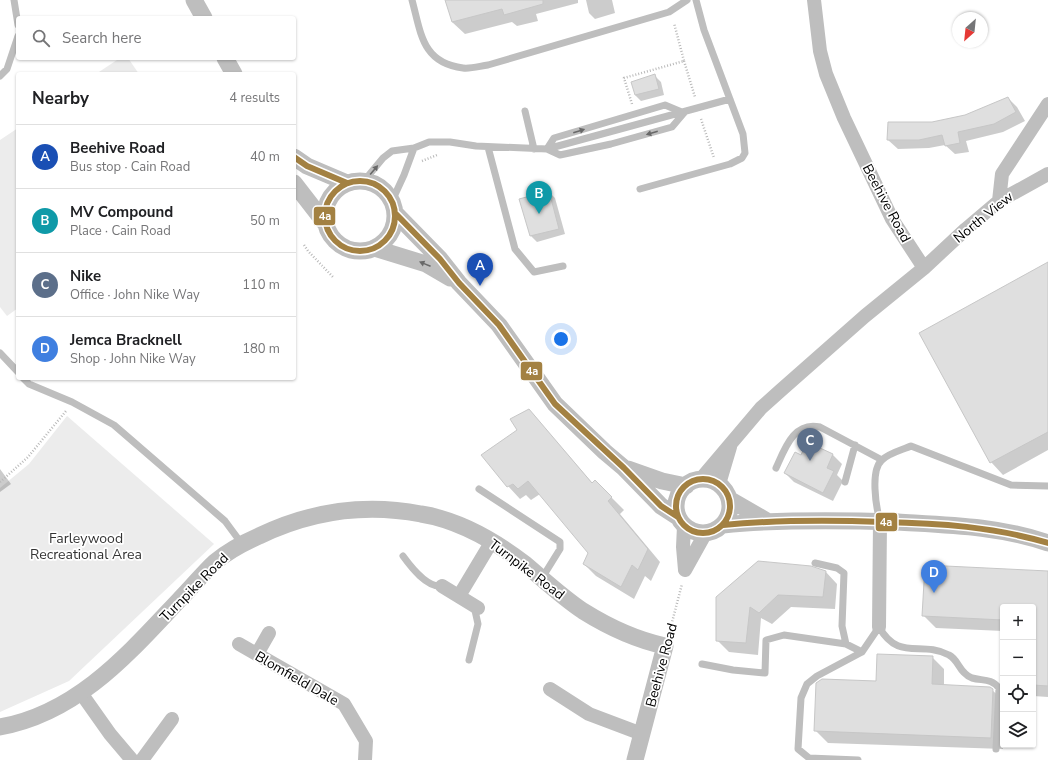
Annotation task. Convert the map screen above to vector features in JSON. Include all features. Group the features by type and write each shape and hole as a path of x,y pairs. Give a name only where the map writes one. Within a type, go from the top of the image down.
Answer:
{"street":[{"path":"194,0 203,16"},
{"name":"Beehive Road","path":"814,0 820,51 826,74 844,118 892,219 924,268"},
{"path":"226,60 233,72"},
{"path":"999,201 1002,174 1048,104"},
{"path":"296,158 307,166 347,183 364,181 375,184 385,191 394,207 440,258 459,283 499,325 555,404 624,468 662,506 697,533 705,534 718,530 723,525 730,513 729,499 719,484 706,479 693,483 662,481 624,468"},
{"name":"North View","path":"924,268 999,201 1048,174"},
{"path":"325,223 326,203 331,195 347,183"},
{"path":"296,186 325,223 332,239 339,245 356,251 374,248 426,264 459,283"},
{"path":"374,248 390,235 394,226 394,207"},
{"path":"686,570 681,521 676,508 677,500 730,445 761,408 865,316 924,268"},
{"path":"719,484 730,445"},
{"path":"729,499 767,521"},
{"name":"Turnpike Road","path":"0,727 42,714 81,693 111,671 214,562 242,544 304,517 351,509 391,509 423,514 454,523 492,540 582,610 604,623 652,643 665,646"},
{"path":"723,525 767,521 880,522 959,525 1018,533 1048,543"},
{"path":"879,628 880,522"},
{"path":"686,570 705,534"},
{"path":"459,596 492,540"},
{"path":"442,586 476,606"},
{"path":"257,654 269,633"},
{"name":"Blomfield Dale","path":"239,644 344,704 366,741 365,760"},
{"name":"Beehive Road","path":"635,760 665,646"},
{"path":"550,689 589,714 642,734"},
{"path":"81,693 110,734 132,760"},
{"path":"142,760 172,719"}],"lane":[{"path":"14,0 17,16"},
{"path":"412,0 425,46 439,62 464,69 488,65 669,12 687,0"},
{"path":"640,189 730,164 742,158 745,153 743,134 704,30 696,0"},
{"path":"0,76 7,69 16,42"},
{"path":"364,181 383,158 392,152 414,148 429,142 450,142 488,147 547,149 684,113 730,99"},
{"path":"547,149 554,138 665,105 684,113"},
{"path":"525,111 534,149"},
{"path":"547,149 560,155 611,144 672,127 684,113"},
{"path":"488,147 514,249 534,272 563,266"},
{"path":"394,207 414,148"},
{"path":"0,353 16,370"},
{"path":"25,380 29,384 72,402 114,425 225,522 242,544"},
{"path":"776,468 794,435 811,425 820,427 882,460"},
{"path":"845,482 855,445"},
{"path":"880,522 876,507 875,478 877,467 882,460 911,446 1011,485 1048,486"},
{"path":"479,489 560,542 560,549 542,579"},
{"path":"403,556 414,573 437,587 442,586"},
{"path":"815,563 837,568 844,573 842,626 846,644"},
{"path":"469,660 478,624 476,606"},
{"path":"858,760 809,758 798,749 801,698 807,684 817,676 862,652 879,628 887,640 892,644 903,648 940,651 955,660 959,668 972,678 995,682 999,688 996,749"},
{"path":"702,664 733,670 765,673 766,640 784,635 846,644 862,652"}],"path":[{"path":"624,106 632,104 624,78 684,61 676,27"},
{"path":"418,167 421,161 438,154 445,154"},
{"path":"304,245 333,277"},
{"path":"0,482 28,457 72,402"},
{"name":"Beehive Road","path":"665,646 686,570"}],"green space":[{"path":"117,60 129,60 138,72 99,72"},
{"path":"16,129 16,309 7,316 0,307 0,140"},
{"name":"Farleywood Recreational Area","path":"67,416 214,544 69,681 0,712 0,488 29,464"}],"building":[{"path":"445,0 543,0 543,4 504,15 502,9 452,22"},
{"path":"655,74 659,89 635,95 631,82"},
{"path":"1008,97 1016,112 994,124 958,132 960,143 945,146 942,135 919,140 887,140 888,122 932,122 965,115"},
{"path":"549,191 559,229 530,236 519,199"},
{"path":"1048,262 1048,432 990,463 919,333"},
{"path":"529,409 592,483 595,480 612,497 608,501 648,549 638,570 632,565 621,587 583,564 588,553 528,481 518,489 513,484 507,487 481,455 517,430 510,419"},
{"path":"807,442 833,454 827,468 834,471 823,493 784,473 795,452 801,455"},
{"path":"758,561 811,566 826,571 823,597 778,595 759,613 750,607 746,643 716,641 716,597"},
{"path":"925,565 1048,571 1048,686 1036,685 1036,604 1000,604 1000,620 922,616"},
{"path":"877,654 933,656 932,684 990,687 993,689 991,738 814,731 816,683 822,679 876,681"}],"transit line":[{"name":"4a","path":"296,158 307,166 347,183"},
{"name":"4a","path":"353,181 367,181 380,187 389,196 393,202 395,216 393,230 385,241 374,249 367,251 353,251 346,249 335,241 327,230 325,223 325,209 327,202 335,191 346,183 353,181"},
{"name":"4a","path":"396,214 440,259 459,283 499,325 555,404 624,468 661,506 678,517"},
{"name":"4a","path":"703,479 713,481 722,487 728,496 730,506 728,516 722,525 713,531 703,533 693,531 684,525 678,516 676,506 678,496 684,487 693,481 703,479"},
{"name":"4a","path":"723,525 803,521 925,523 1008,533 1048,543"}],"place":[{"name":"MV Compound","path":"539,214"},
{"name":"Beehive Road","path":"480,286"},
{"name":"Nike","path":"810,461"},
{"name":"Jemca Bracknell","path":"934,593"}]}
